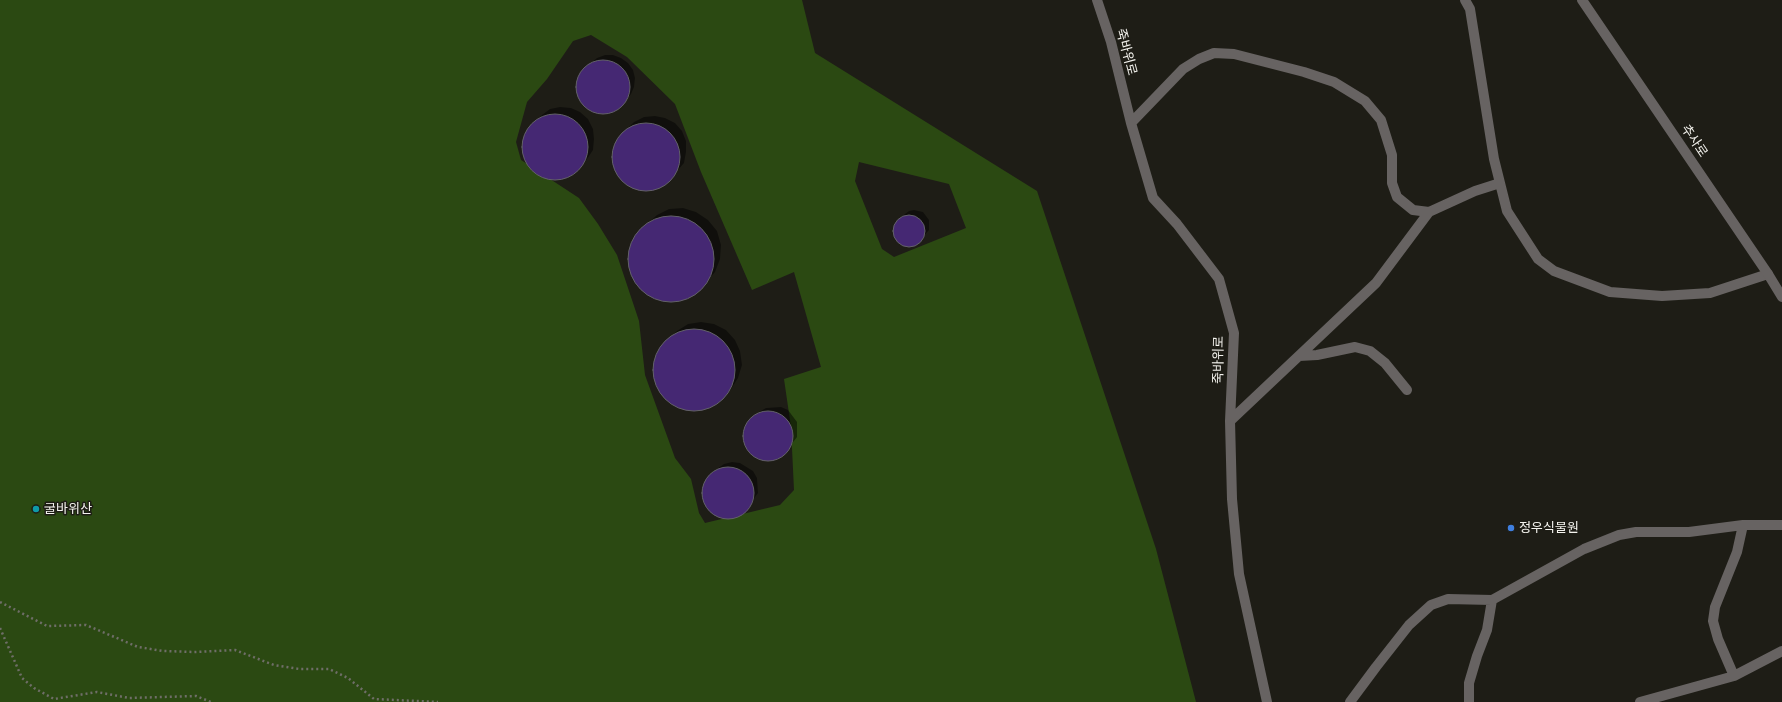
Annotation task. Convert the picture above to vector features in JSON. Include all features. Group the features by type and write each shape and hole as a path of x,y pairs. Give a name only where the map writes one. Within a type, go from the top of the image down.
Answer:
{"street":[{"name":"죽바위로","path":"1097,0 1111,42 1131,122 1153,198 1177,224 1219,279 1234,333 1230,421 1232,499 1239,574 1267,702"},
{"path":"1465,0 1470,9 1494,159 1507,211 1538,259 1554,271 1610,292 1662,296 1710,293 1768,274"},
{"name":"추사로","path":"1582,0 1768,274 1782,297"},
{"path":"1131,122 1182,68 1199,58 1214,53 1234,54 1304,72 1334,82 1365,101 1381,120 1392,155 1392,183 1397,197 1413,210 1429,212"},
{"path":"1230,421 1376,283 1429,212 1475,191 1500,183"},
{"path":"1299,356 1318,355 1355,347 1370,351 1385,362 1407,390"},
{"path":"1350,702 1409,625 1431,605 1448,599 1492,600 1584,549 1619,535 1636,532 1689,532 1743,525 1782,525"},
{"path":"1734,676 1718,639 1713,621 1715,607 1737,552 1743,525"},
{"path":"1469,702 1469,683 1487,630 1492,600"},
{"path":"1640,702 1734,676 1782,651"}],"path":[{"path":"0,602 48,626 86,625 138,647 162,651 194,652 235,650 274,665 299,669 329,669 348,678 374,699 438,702"},
{"path":"0,628 22,678 34,688 54,699 98,692 129,698 196,696 211,702"}],"green space":[{"path":"0,0 802,0 815,53 1037,191 1156,549 1196,702 0,702","holes":["591,35 627,57 675,104 701,172 752,290 794,272 821,367 784,379 791,427 794,490 780,505 705,523 699,513 691,479 675,458 645,375 639,321 617,255 598,224 579,198 521,160 516,142 527,102 547,79 573,41","859,162 949,184 966,228 894,257 882,249 855,181"]}],"building":[{"path":"603,60 613,62 622,68 628,77 630,87 628,97 622,106 613,112 603,114 593,112 584,106 578,97 576,87 578,77 584,68 593,62"},
{"path":"555,114 567,117 578,124 585,135 588,147 585,159 578,170 567,177 555,180 543,177 532,170 525,159 522,147 525,135 532,124 543,117"},
{"path":"646,123 659,126 670,133 677,144 680,157 677,170 670,181 659,188 646,191 633,188 622,181 615,170 612,157 615,144 622,133 633,126"},
{"path":"906,215 912,215 922,222 925,231 924,237 918,244 912,247 906,247 896,240 893,234 893,228 900,218"},
{"path":"671,216 687,219 695,223 707,235 711,243 714,259 711,275 707,283 695,295 687,299 671,302 655,299 647,295 635,283 631,275 628,259 631,243 635,235 647,223 655,219"},
{"path":"694,329 710,332 723,341 732,354 735,370 732,386 723,399 710,408 694,411 678,408 665,399 656,386 653,370 656,354 665,341 678,332"},
{"path":"768,411 777,413 788,422 793,436 791,445 782,456 768,461 759,459 748,450 743,436 745,427 754,416"},
{"path":"728,467 738,469 746,475 752,483 754,493 752,503 746,511 738,517 728,519 718,517 710,511 704,503 702,493 704,483 710,475 718,469"}],"place":[{"name":"굴바위산","path":"36,509"},
{"name":"정우식물원","path":"1511,528"}]}
